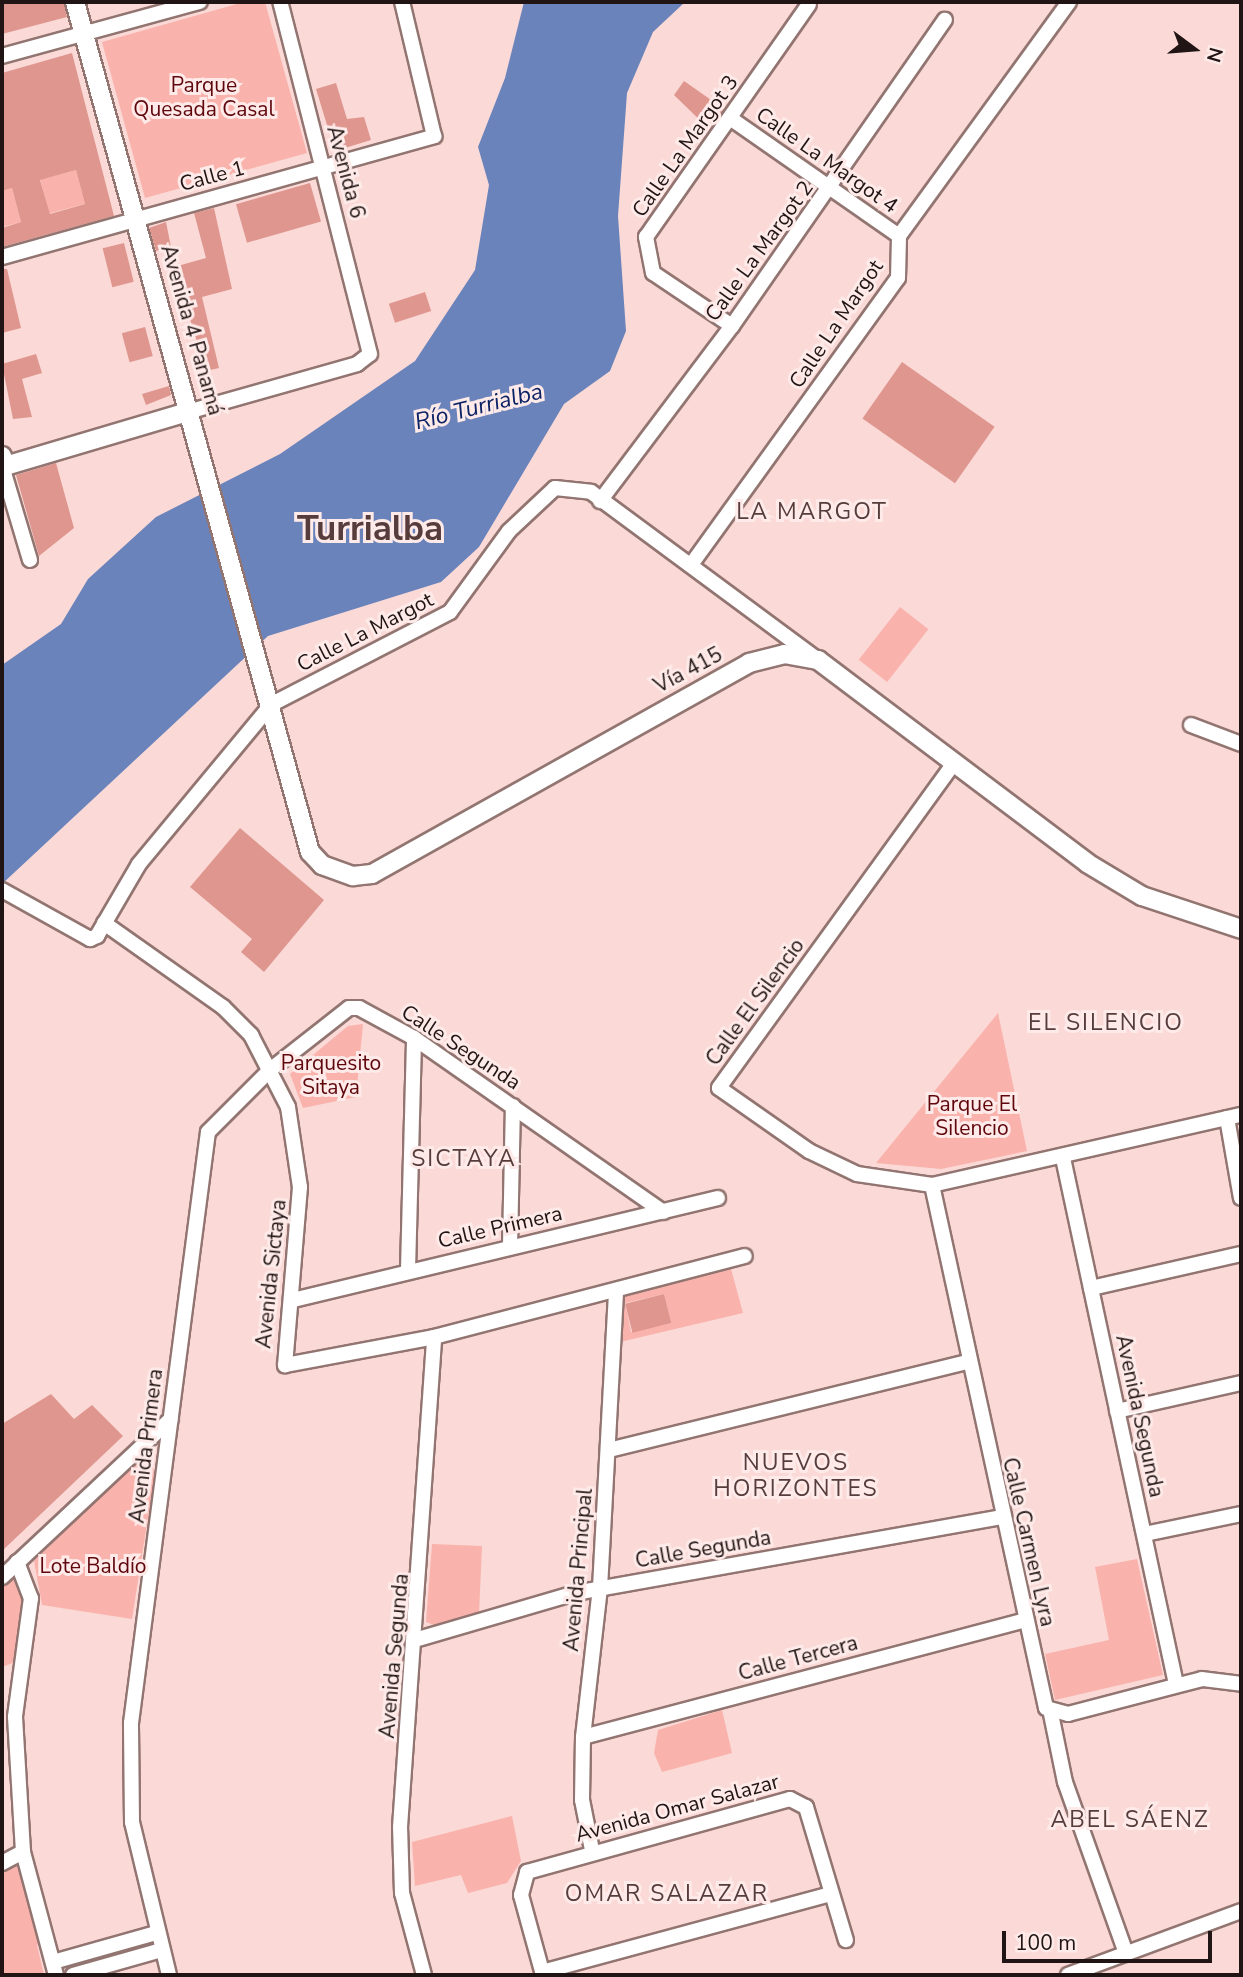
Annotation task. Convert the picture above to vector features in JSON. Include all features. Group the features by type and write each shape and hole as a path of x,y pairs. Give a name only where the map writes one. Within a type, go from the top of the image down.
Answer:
{"street":[{"name":"Avenida 4 Panamá","path":"75,2 191,411 261,671"},
{"path":"2,56 200,2"},
{"name":"Avenida 6","path":"191,411 357,364 370,354 280,2"},
{"name":"Calle 1","path":"2,257 434,136 402,2"},
{"path":"899,236 1069,2"},
{"name":"Calle La Margot 3","path":"732,326 653,273 646,255 646,237 809,4"},
{"name":"Calle La Margot 2","path":"600,500 732,326 830,189 945,20"},
{"name":"Calle La Margot 4","path":"730,118 899,236"},
{"name":"Calle La Margot","path":"693,562 898,278 899,236"},
{"path":"30,560 3,462 191,411"},
{"name":"Calle La Margot","path":"272,704 450,612 544,494 567,485 600,500 693,562 818,660"},
{"name":"Vía 415","path":"261,671 310,852 321,865 354,876 372,874 749,663 784,654 818,660 954,763 1131,889 1241,929"},
{"path":"2,890 90,939 104,923 139,864 272,704"},
{"path":"1191,725 1241,744"},
{"name":"Calle El Silencio","path":"954,763 719,1088 809,1151 857,1174 932,1185 1063,1158 1234,1116"},
{"name":"Avenida Sictaya","path":"104,923 223,1007 251,1035 288,1107 300,1186 292,1300 282,1357 292,1366 434,1337 616,1293 745,1256"},
{"name":"Calle Segunda","path":"270,1070 349,1008 414,1038 663,1212"},
{"path":"408,1270 414,1038"},
{"name":"Avenida Primera","path":"169,1975 156,1933 132,1822 129,1769 208,1132 270,1070"},
{"path":"510,1246 513,1106"},
{"path":"1234,1116 1241,1198"},
{"name":"Avenida Segunda","path":"1063,1158 1175,1684"},
{"name":"Calle Carmen Lyra","path":"932,1185 1001,1517 1051,1714"},
{"name":"Calle Primera","path":"292,1300 408,1270 718,1198"},
{"path":"1091,1287 1241,1254"},
{"name":"Avenida Principal","path":"592,1850 582,1800 583,1737 600,1588 616,1293"},
{"name":"Avenida Segunda","path":"424,1975 402,1893 400,1827 418,1639 434,1337"},
{"path":"609,1450 968,1362"},
{"path":"1117,1411 1241,1383"},
{"path":"2,1577 171,1419"},
{"path":"1145,1534 1241,1514"},
{"name":"Calle Segunda","path":"418,1639 600,1588 1001,1517"},
{"path":"18,1562 31,1598 31,1628 15,1717 23,1852 54,1969 156,1933"},
{"name":"Calle Tercera","path":"583,1737 1025,1619"},
{"path":"1126,1953 1065,1782 1051,1714 1175,1684 1241,1685"},
{"path":"2,1726 15,1717"},
{"name":"Avenida Omar Salazar","path":"542,1973 522,1877 592,1850 796,1799 806,1807 846,1940"},
{"path":"2,1864 23,1852"},
{"path":"542,1973 831,1894"},
{"path":"1068,1975 1241,1911"},
{"path":"73,1975 162,1950"}],"green space":[{"name":"Parque Quesada Casal","path":"244,2 265,2 307,153 145,198 102,42"},
{"path":"76,170 85,204 49,213 40,180"},
{"path":"12,188 21,222 2,227 2,191"},
{"path":"900,607 928,629 887,682 859,660"},
{"name":"Parque El Silencio","path":"998,1013 1027,1151 941,1169 876,1163"},
{"name":"Parquesito Sitaya","path":"363,1024 356,1097 303,1108 290,1074 348,1026"},
{"path":"730,1265 743,1313 620,1342 620,1296","holes":["664,1294 671,1323 631,1332 625,1303"]},
{"name":"Lote Baldío","path":"136,1462 152,1465 155,1473 132,1619 42,1605 34,1561"},
{"path":"432,1544 482,1546 479,1614 442,1628 426,1622"},
{"path":"1137,1559 1163,1675 1055,1700 1045,1654 1109,1640 1095,1567"},
{"name":"Lote Baldío","path":"20,1570 30,1616 23,1659 2,1667 2,1587"},
{"path":"722,1710 732,1753 662,1772 654,1753 658,1730"},
{"path":"512,1816 521,1861 507,1883 468,1893 461,1875 415,1886 412,1842"},
{"path":"17,1865 43,1941 37,1945 44,1975 2,1975 2,1873"}],"water":[{"name":"Río Turrialba","path":"524,2 685,2 653,32 627,93 618,216 626,331 610,371 564,404 479,547 441,582 268,636 2,884 2,665 61,624 88,579 156,517 280,454 415,361 475,270 489,185 478,147 505,78"}],"building":[{"path":"2,2 64,2 67,17 2,34"},
{"path":"72,53 114,216 2,247 2,228 21,222 12,188 2,191 2,73","holes":["76,170 85,204 50,214 40,180"]},
{"path":"684,81 724,109 709,129 674,95"},
{"path":"336,83 347,119 364,117 371,140 335,151 316,89"},
{"path":"310,183 321,221 247,243 236,204"},
{"path":"214,208 232,289 202,297 219,368 206,371 174,267 206,258 194,213"},
{"path":"166,222 171,247 156,251 149,228"},
{"path":"124,243 134,282 112,287 103,248"},
{"path":"2,269 7,269 21,328 2,333"},
{"path":"425,292 431,311 395,323 389,304"},
{"path":"145,327 153,356 130,362 122,333"},
{"path":"36,354 42,373 22,379 32,417 13,419 2,364"},
{"path":"902,362 995,427 955,483 862,419"},
{"path":"169,386 171,395 146,405 142,394"},
{"path":"56,463 74,528 39,556 16,475"},
{"path":"240,828 324,900 264,972 241,952 252,939 190,887"},
{"path":"664,1294 671,1323 632,1333 625,1304"},
{"path":"51,1394 74,1419 92,1405 123,1436 2,1551 2,1424"}],"district":[{"name":"LA MARGOT","path":"812,512"},
{"name":"Turrialba","path":"370,529"},
{"name":"EL SILENCIO","path":"1106,1023"},
{"name":"SICTAYA","path":"464,1159"},
{"name":"NUEVOS HORIZONTES","path":"796,1476"},
{"name":"ABEL SÁENZ","path":"1130,1820"},
{"name":"OMAR SALAZAR","path":"667,1894"}]}
